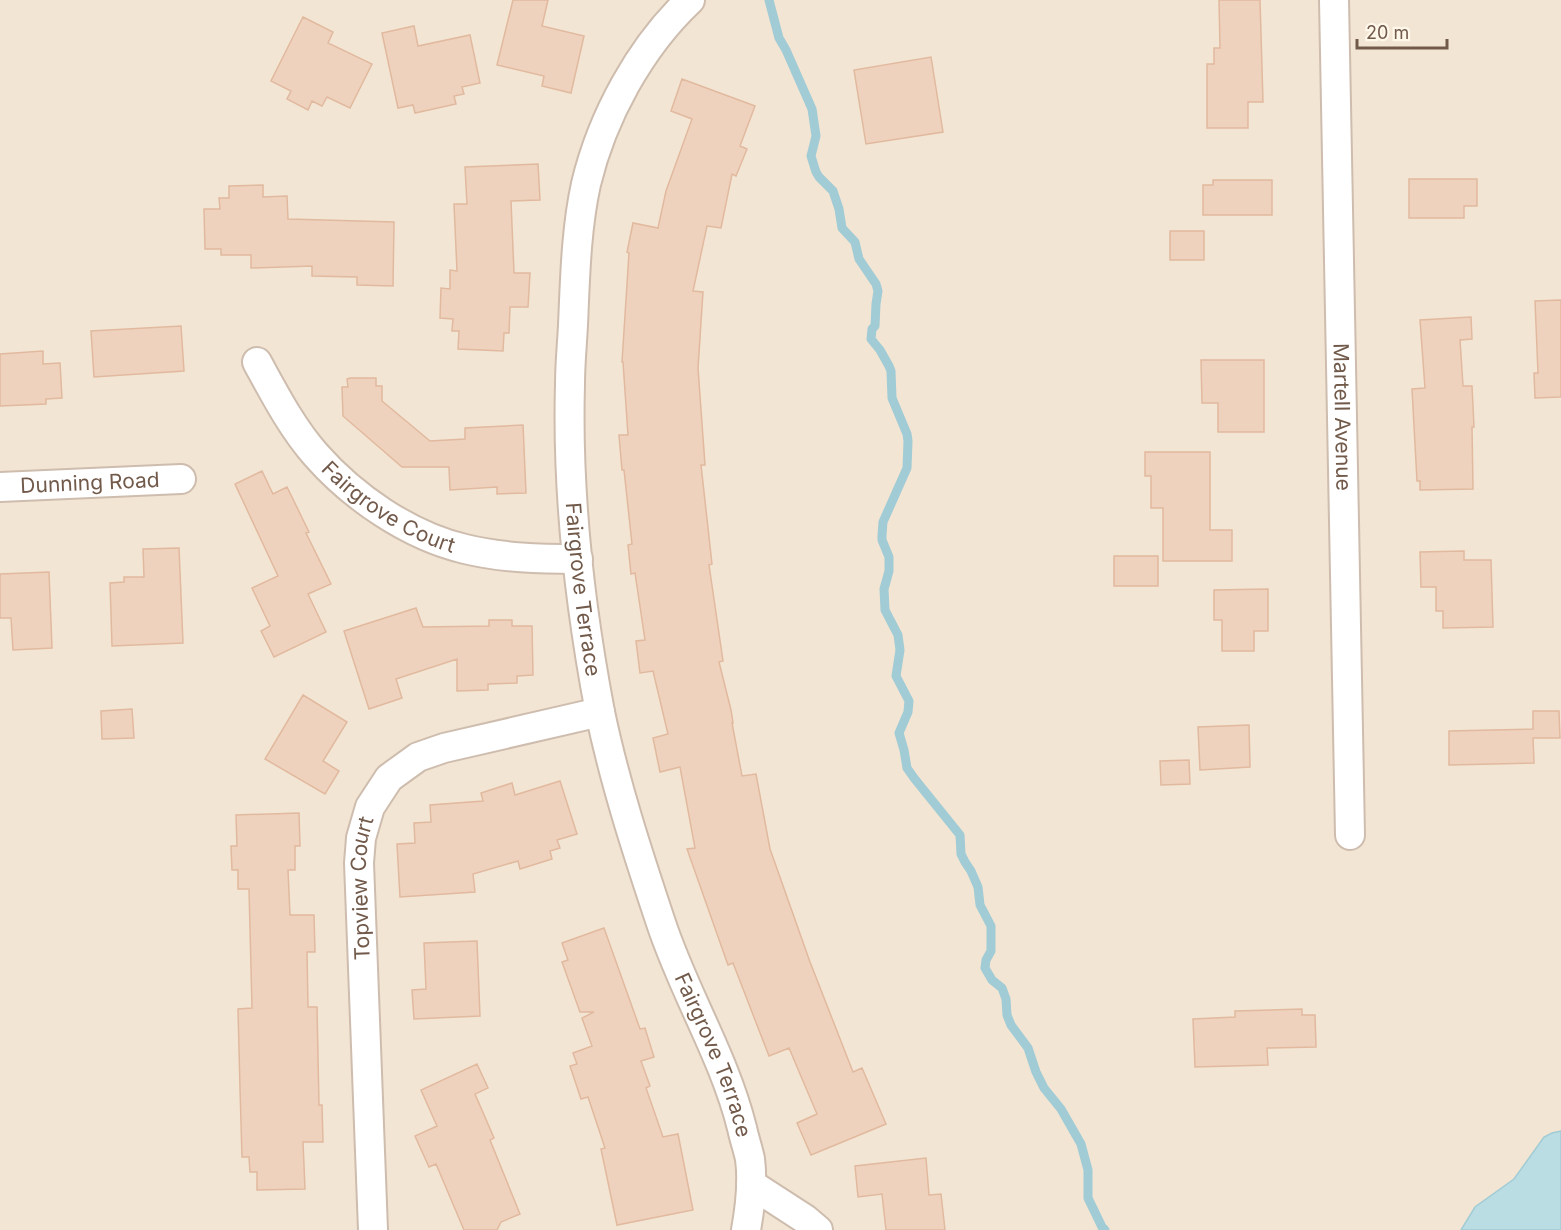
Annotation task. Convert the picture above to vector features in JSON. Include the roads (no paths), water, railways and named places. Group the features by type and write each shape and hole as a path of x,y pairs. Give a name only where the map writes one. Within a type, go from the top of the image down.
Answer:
{"street":[{"name":"Martell Avenue","path":"1334,0 1350,835"},
{"name":"Fairgrove Terrace","path":"673,5 616,102 602,135 586,184 574,292 570,384 573,498 583,603 600,712 628,820 663,929 736,1107 750,1159 751,1184 746,1230"},
{"name":"Fairgrove Court","path":"257,362 282,407 314,453 344,484 385,514 423,535 463,549 502,556 578,559"},
{"name":"Dunning Road","path":"0,487 181,479"},
{"name":"Topview Court","path":"373,1230 359,863 361,838 370,807 389,778 418,757 444,748 600,712"},
{"path":"751,1184 818,1230"}],"water":[{"path":"1561,1131 1561,1230 1461,1230 1475,1207 1514,1179 1544,1137"}],"waterway":[{"path":"769,0 779,38 812,109 816,136 811,156 816,172 833,191 842,228 855,242 859,259 876,284 878,291 875,326 872,329 871,339 880,350 891,371 892,398 907,434 907,468 883,522 882,535 889,557 889,571 884,589 885,610 898,635 900,650 896,676 909,701 908,712 899,733 907,768 960,835 961,854 978,887 980,905 991,926 991,951 985,968 992,980 1002,988 1011,1025 1028,1048 1044,1088 1061,1109 1081,1144 1088,1170 1088,1198 1105,1230"}]}
